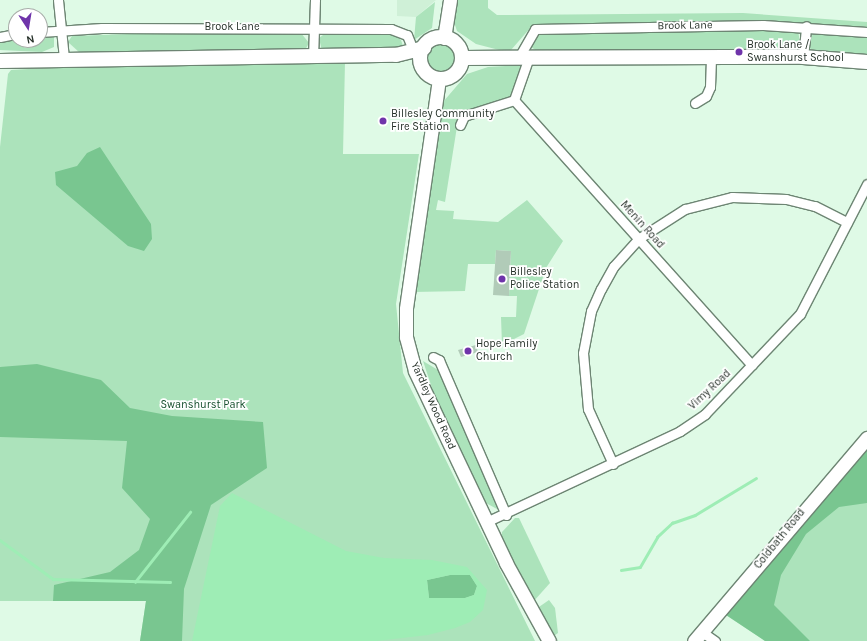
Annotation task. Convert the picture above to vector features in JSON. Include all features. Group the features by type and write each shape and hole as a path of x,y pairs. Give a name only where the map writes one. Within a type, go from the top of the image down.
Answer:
{"main road":[{"path":"0,61 19,58 313,57 396,55 418,49 432,40 444,38 457,44 462,58 456,74 439,79 422,67 396,55"},
{"path":"418,49 422,67"},
{"path":"0,53 19,58"},
{"path":"462,58 711,56 803,57 867,62"}],"street":[{"path":"58,0 64,58"},
{"path":"313,57 315,0"},
{"path":"444,38 450,0"},
{"path":"803,57 806,26"},
{"name":"Brook Lane","path":"524,57 535,29 806,26 867,32"},
{"name":"Brook Lane","path":"48,32 314,27 391,28 407,35 418,49"},
{"path":"695,104 706,96 710,87 711,56"},
{"path":"460,125 464,116 514,100 524,57"},
{"name":"Yardley Wood Road","path":"439,79 406,309 406,337 415,371 486,522 549,641"},
{"name":"Menin Road","path":"514,100 752,365"},
{"name":"Vimy Road","path":"486,522 506,515 680,431 705,414 800,314 867,184"},
{"path":"613,464 588,409 583,353 591,311 598,294 614,266 638,239 685,209 732,197 786,199 815,206 847,222"},
{"name":"Yardley Wood Road","path":"433,357 439,360 506,515"},
{"name":"Coldbath Road","path":"698,637 867,438"},
{"path":"698,637 715,641"}],"shaded area":[{"path":"397,0 436,0 416,17 397,16"},
{"path":"100,147 151,224 152,239 144,251 128,246 56,185 55,172 77,166 87,153"},
{"path":"37,364 101,380 130,408 172,416 263,422 267,468 211,505 184,589 182,641 140,641 146,601 53,601 54,585 110,572 139,550 150,519 122,488 127,441 0,437 0,367"},
{"path":"867,447 867,503 839,507 806,534 781,575 774,605 810,641 765,641 726,615"},
{"path":"232,493 346,551 384,558 432,560 467,567 487,590 483,610 470,622 455,628 428,635 376,641 192,641 220,506","holes":["450,575 470,575 477,586 474,595 465,598 429,598 427,580"]},
{"path":"450,575 470,575 477,586 474,595 465,598 429,598 427,580"}],"green space":[{"path":"457,0 488,0 488,8 497,15 743,13 867,22 867,56 814,52 809,47 815,25 797,24 800,43 796,50 537,51 531,47 536,34 632,23 532,26 511,50 503,51 476,44 457,31 454,22"},
{"path":"435,2 432,28 414,40 416,17"},
{"path":"190,32 301,33 309,43 304,52 80,53 68,42 72,36"},
{"path":"327,32 393,33 401,40 404,49 322,51 319,38"},
{"path":"54,37 54,47 42,52 0,50 0,43 8,41 8,48 48,48 48,38"},
{"path":"441,43 452,47 456,58 452,69 441,73 430,69 426,58 430,47"},
{"name":"Swanshurst Park","path":"345,62 343,154 419,154 396,304 403,373 535,641 140,641 146,601 0,601 0,147 8,74 11,70 97,65"},
{"path":"521,65 510,97 459,114 445,202 438,200 436,210 454,211 453,219 498,222 527,200 563,241 546,268 524,334 502,345 501,317 516,317 517,296 509,296 511,251 496,250 495,264 468,264 465,291 413,292 443,102 467,74 488,67"},
{"path":"423,361 443,373 499,504 497,509 484,502 438,406"},
{"path":"867,447 867,641 765,641 726,615"},
{"path":"515,518 519,518 550,583 533,602 502,541 502,532"},
{"path":"549,600 555,608 558,633 551,638 536,609"}],"building":[{"name":"Billesley Police Station","path":"496,250 511,251 509,296 493,295"},
{"name":"Hope Family Church","path":"476,345 478,352 461,357 458,350"}],"waterway":[{"path":"621,570 640,567 657,537 672,523 695,515 756,478"},
{"path":"135,582 190,512"},
{"path":"0,540 53,579 170,582"}],"place":[{"name":"Brook Lane / Swanshurst School","path":"739,52"},
{"name":"Billesley Community Fire Station","path":"383,121"},
{"name":"Billesley Police Station","path":"502,279"},
{"name":"Hope Family Church","path":"468,351"}]}
